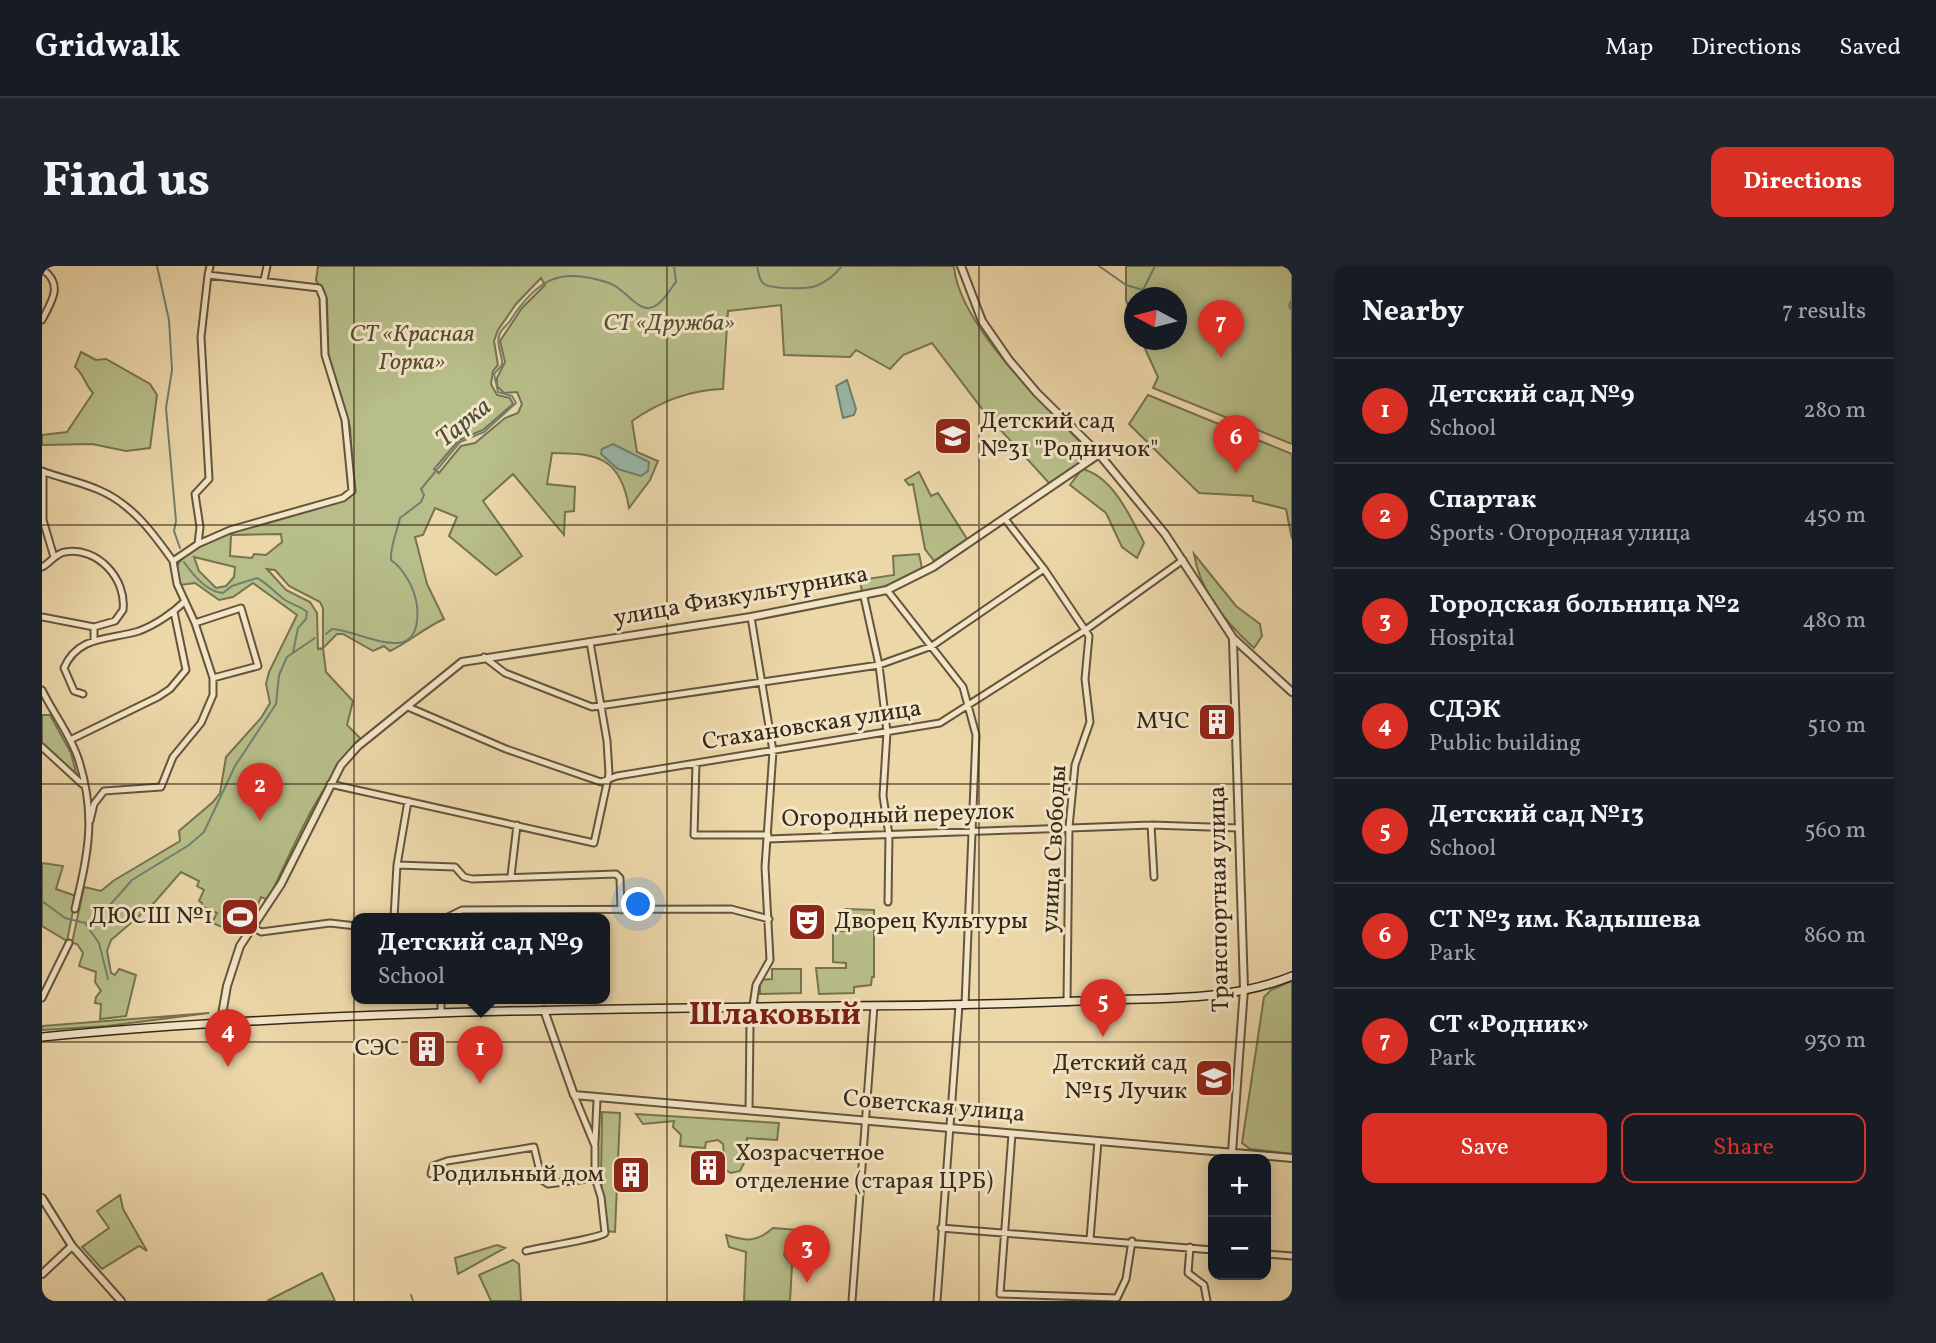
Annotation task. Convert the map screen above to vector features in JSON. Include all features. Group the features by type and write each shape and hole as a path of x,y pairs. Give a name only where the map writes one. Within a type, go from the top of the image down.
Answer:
{"main road":[{"path":"42,1037 221,1020 442,1012 962,1005 1191,997 1244,989 1292,976"}],"street":[{"path":"198,544 200,527 195,494 209,479 201,337 209,266"},
{"path":"264,281 267,266"},
{"path":"961,266 973,303 998,345 1037,393 1099,454 1183,560 1233,638 1292,692"},
{"path":"42,269 54,279 56,288 42,320"},
{"path":"173,561 198,544 230,530 348,495 352,491 345,420 325,355 323,298 319,288 208,275"},
{"name":"улица Физкультурника","path":"221,1020 224,997 240,946 281,884 330,784 358,746 462,662 751,617 864,597 887,590 933,567 1099,454"},
{"path":"54,557 43,520 43,471 97,489 118,501 147,526 173,561 177,583 195,623 213,678 210,709 173,757 161,787 104,791 94,804 90,821"},
{"name":"улица Свободы","path":"1005,519 1044,569 1089,636 1084,679 1090,706 1090,722 1075,765 1069,827 1067,1002"},
{"path":"42,567 66,551 78,552 106,563 120,588 123,610 115,621 94,627 42,617"},
{"name":"Стахановская улица","path":"408,707 586,779 601,782 696,763 932,726 1084,631 1183,560"},
{"path":"484,657 505,673 592,707 879,664 932,646 1044,569"},
{"path":"887,590 963,687 976,735 962,1005 948,1128 937,1301"},
{"path":"864,597 879,664 887,732 883,796 889,835 888,902"},
{"path":"83,694 74,691 64,668 73,653 94,639 140,631 174,612 185,601"},
{"path":"195,623 241,608 258,666 213,678"},
{"path":"70,740 158,697 170,689 186,670 174,612"},
{"path":"749,1110 750,1026 756,985 770,960 768,888 765,880 773,751 751,617"},
{"path":"94,627 94,639"},
{"name":"Транспортная улица","path":"1232,1154 1244,989 1233,638"},
{"path":"330,784 594,843 609,779 602,707 590,642"},
{"path":"42,692 78,758 90,821 91,838 75,909"},
{"path":"42,747 84,786"},
{"name":"Огородный переулок","path":"696,763 694,835 889,835 1151,825 1239,828"},
{"path":"394,913 397,866 408,801"},
{"path":"511,876 517,825"},
{"path":"1151,825 1154,877"},
{"path":"397,866 455,867 464,877 471,879 616,874 620,878 621,910"},
{"path":"458,913 731,909 769,919"},
{"path":"253,928 261,932 330,923 351,925"},
{"path":"42,998 69,943"},
{"path":"441,1004 442,1012"},
{"path":"852,1301 874,1006"},
{"path":"544,1010 595,1146"},
{"name":"Советская улица","path":"574,1095 597,1100 749,1110 1214,1154"},
{"path":"526,1251 602,1236 605,1218 595,1178 597,1100"},
{"path":"1012,1134 1000,1294 1117,1298 1125,1279 1132,1241"},
{"path":"1090,1239 1098,1141"},
{"path":"431,1174 433,1166 447,1161 534,1147 541,1180 548,1184 595,1178"},
{"name":"Советская улица","path":"1271,1157 1292,1158"},
{"path":"42,1198 72,1246 121,1301"},
{"path":"941,1228 1132,1241 1208,1249"},
{"path":"42,1274 72,1246"},
{"path":"1190,1247 1188,1273 1204,1286 1207,1301"},
{"path":"1271,1254 1292,1256"}],"green space":[{"path":"318,266 954,266 959,289 971,314 988,339 1029,389 1088,450 1088,458 1049,483 986,414 932,343 903,355 890,369 856,350 850,357 784,355 781,305 728,311 723,389 675,398 632,421 637,452 658,461 650,480 629,508 620,478 605,462 594,457 552,453 547,484 575,487 574,511 565,512 564,535 513,474 483,501 522,556 496,575 449,536 457,517 435,508 423,535 415,537 427,584 444,619 390,651 384,646 373,651 343,634 337,634 323,648 326,672 353,701 347,725 362,740 346,757 320,796 268,900 261,897 243,935 212,923 217,913 201,906 199,901 204,890 197,886 199,881 181,872 153,904 111,940 107,951 111,973 115,975 119,969 136,975 126,1016 100,1019 101,1004 95,1003 101,991 95,982 96,972 79,966 83,953 77,944 72,943 84,887 101,891 180,841 179,831 213,802 220,793 226,757 261,718 270,703 266,684 269,672 297,615 253,583 233,597 219,600 195,583 180,585 177,566 196,548 214,538 257,522 343,500 354,491 350,427 328,353 327,299 316,280","holes":["541,278 545,285 522,308 500,341 505,362 497,378 497,386 504,393 517,392 522,404 518,413 505,418 475,443 461,446 439,473 434,469 459,440 483,430 513,404 510,398 497,395 491,384 493,371 498,365 494,341 498,330 516,304","281,534 282,542 266,555 254,554 252,558 230,556 231,535","194,557 235,567 234,577 226,586 216,588 199,571","267,569 275,570 289,586 320,602 323,608 323,648 318,649 317,613 310,602 286,590"]},
{"path":"1126,266 1292,266 1292,444 1153,388 1158,377 1146,350 1187,350 1187,287 1126,287"},
{"path":"81,352 96,360 106,359 150,384 157,395 150,448 126,451 92,444 42,445 42,435 67,432 93,393 75,367"},
{"path":"1148,395 1292,454 1292,539 1286,509 1253,501 1253,496 1199,493 1129,424"},
{"path":"1082,469 1103,480 1127,510 1144,543 1137,558 1122,547 1106,513 1070,485"},
{"path":"919,472 931,496 938,493 967,539 934,561 925,549 913,484 909,485 905,480"},
{"path":"919,554 922,568 882,588 862,592 860,580 894,575 893,556"},
{"path":"1194,554 1236,606 1260,624 1262,636 1254,648 1216,606 1202,581"},
{"path":"42,715 50,715 71,753 77,777 42,744"},
{"path":"42,863 63,866 56,889 76,896 67,941 42,926"},
{"path":"846,909 874,910 874,977 871,985 854,987 854,993 819,994 816,968 846,968 846,963 833,962 833,931 847,931"},
{"path":"772,969 801,969 801,993 760,994 760,980 772,979"},
{"path":"1292,981 1292,1154 1250,1149 1242,1143 1264,997 1271,990"},
{"path":"209,1013 107,1026 42,1030 42,1026"},
{"path":"602,1112 620,1113 615,1232 606,1231 601,1179"},
{"path":"636,1114 779,1123 777,1140 747,1138 744,1163 740,1171 731,1173 725,1170 723,1144 718,1140 706,1142 705,1148 680,1146 681,1135 673,1127 674,1121 643,1124"},
{"path":"120,1195 123,1209 147,1251 139,1246 102,1269 82,1247 109,1228 97,1211"},
{"path":"773,1228 823,1232 821,1262 819,1266 807,1266 809,1239 788,1241 784,1255 792,1265 790,1301 744,1301 746,1252 729,1247 726,1235 751,1239"},
{"path":"497,1245 505,1248 458,1274 455,1258"},
{"path":"513,1260 519,1264 521,1301 491,1301 479,1275"},
{"path":"322,1273 335,1301 267,1301"}],"shaded area":[{"path":"847,380 856,409 854,415 843,418 836,386"},
{"path":"613,444 649,462 648,471 641,476 618,469 601,454 602,449"}],"waterway":[{"path":"157,266 169,320 172,370 166,408 176,521 174,531 180,548"},
{"name":"Тарка","path":"326,634 332,629 388,643 400,643 410,638 416,626 416,600 404,574 391,560 400,518 421,502 424,495 421,489 460,442 484,432 516,403 512,396 498,392 494,374 502,365 500,333 530,295 551,280 563,276 577,276 614,285 640,306 649,308 661,301 676,282 674,266"},
{"name":"Тарка","path":"757,266 762,282 779,288 811,287 820,284 842,266"},
{"name":"Тарка","path":"1099,266 1126,285 1143,290 1155,266"},
{"name":"Тарка","path":"1292,299 1289,306 1292,311"},
{"path":"184,562 211,590 223,593 232,586 257,578 285,600 307,612 306,619 298,628 293,652"},
{"name":"Тарка","path":"42,901 65,918 85,923 95,922 132,880 189,845 204,832 235,766 276,704 279,675 287,657 315,638"},
{"path":"85,923 99,943 108,979"},
{"path":"411,1295 413,1301"}],"place":[{"name":"СТ «Родник»","path":"1221,358"},
{"name":"Детский сад №31 \"Родничок\"","path":"953,436"},
{"name":"СТ №3 им. Кадышева","path":"1236,473"},
{"name":"МЧС","path":"1217,722"},
{"name":"Спартак","path":"260,821"},
{"name":"ДЮСШ №1","path":"240,917"},
{"name":"Дворец Культуры","path":"807,922"},
{"name":"Детский сад №13","path":"1103,1037"},
{"name":"СЭС","path":"427,1049"},
{"name":"СДЭК","path":"228,1067"},
{"name":"Детский сад №15 Лучик","path":"1214,1078"},
{"name":"Детский сад №9","path":"480,1084"},
{"name":"Хозрасчетное отделение (старая ЦРБ)","path":"708,1168"},
{"name":"Родильный дом","path":"631,1175"},
{"name":"Городская больница №2","path":"807,1283"}],"district":[{"name":"Шлаковый","path":"775,1016"}],"park label":[{"name":"СТ «Дружба»","path":"669,324"},
{"name":"СТ «Красная Горка»","path":"412,349"}]}
